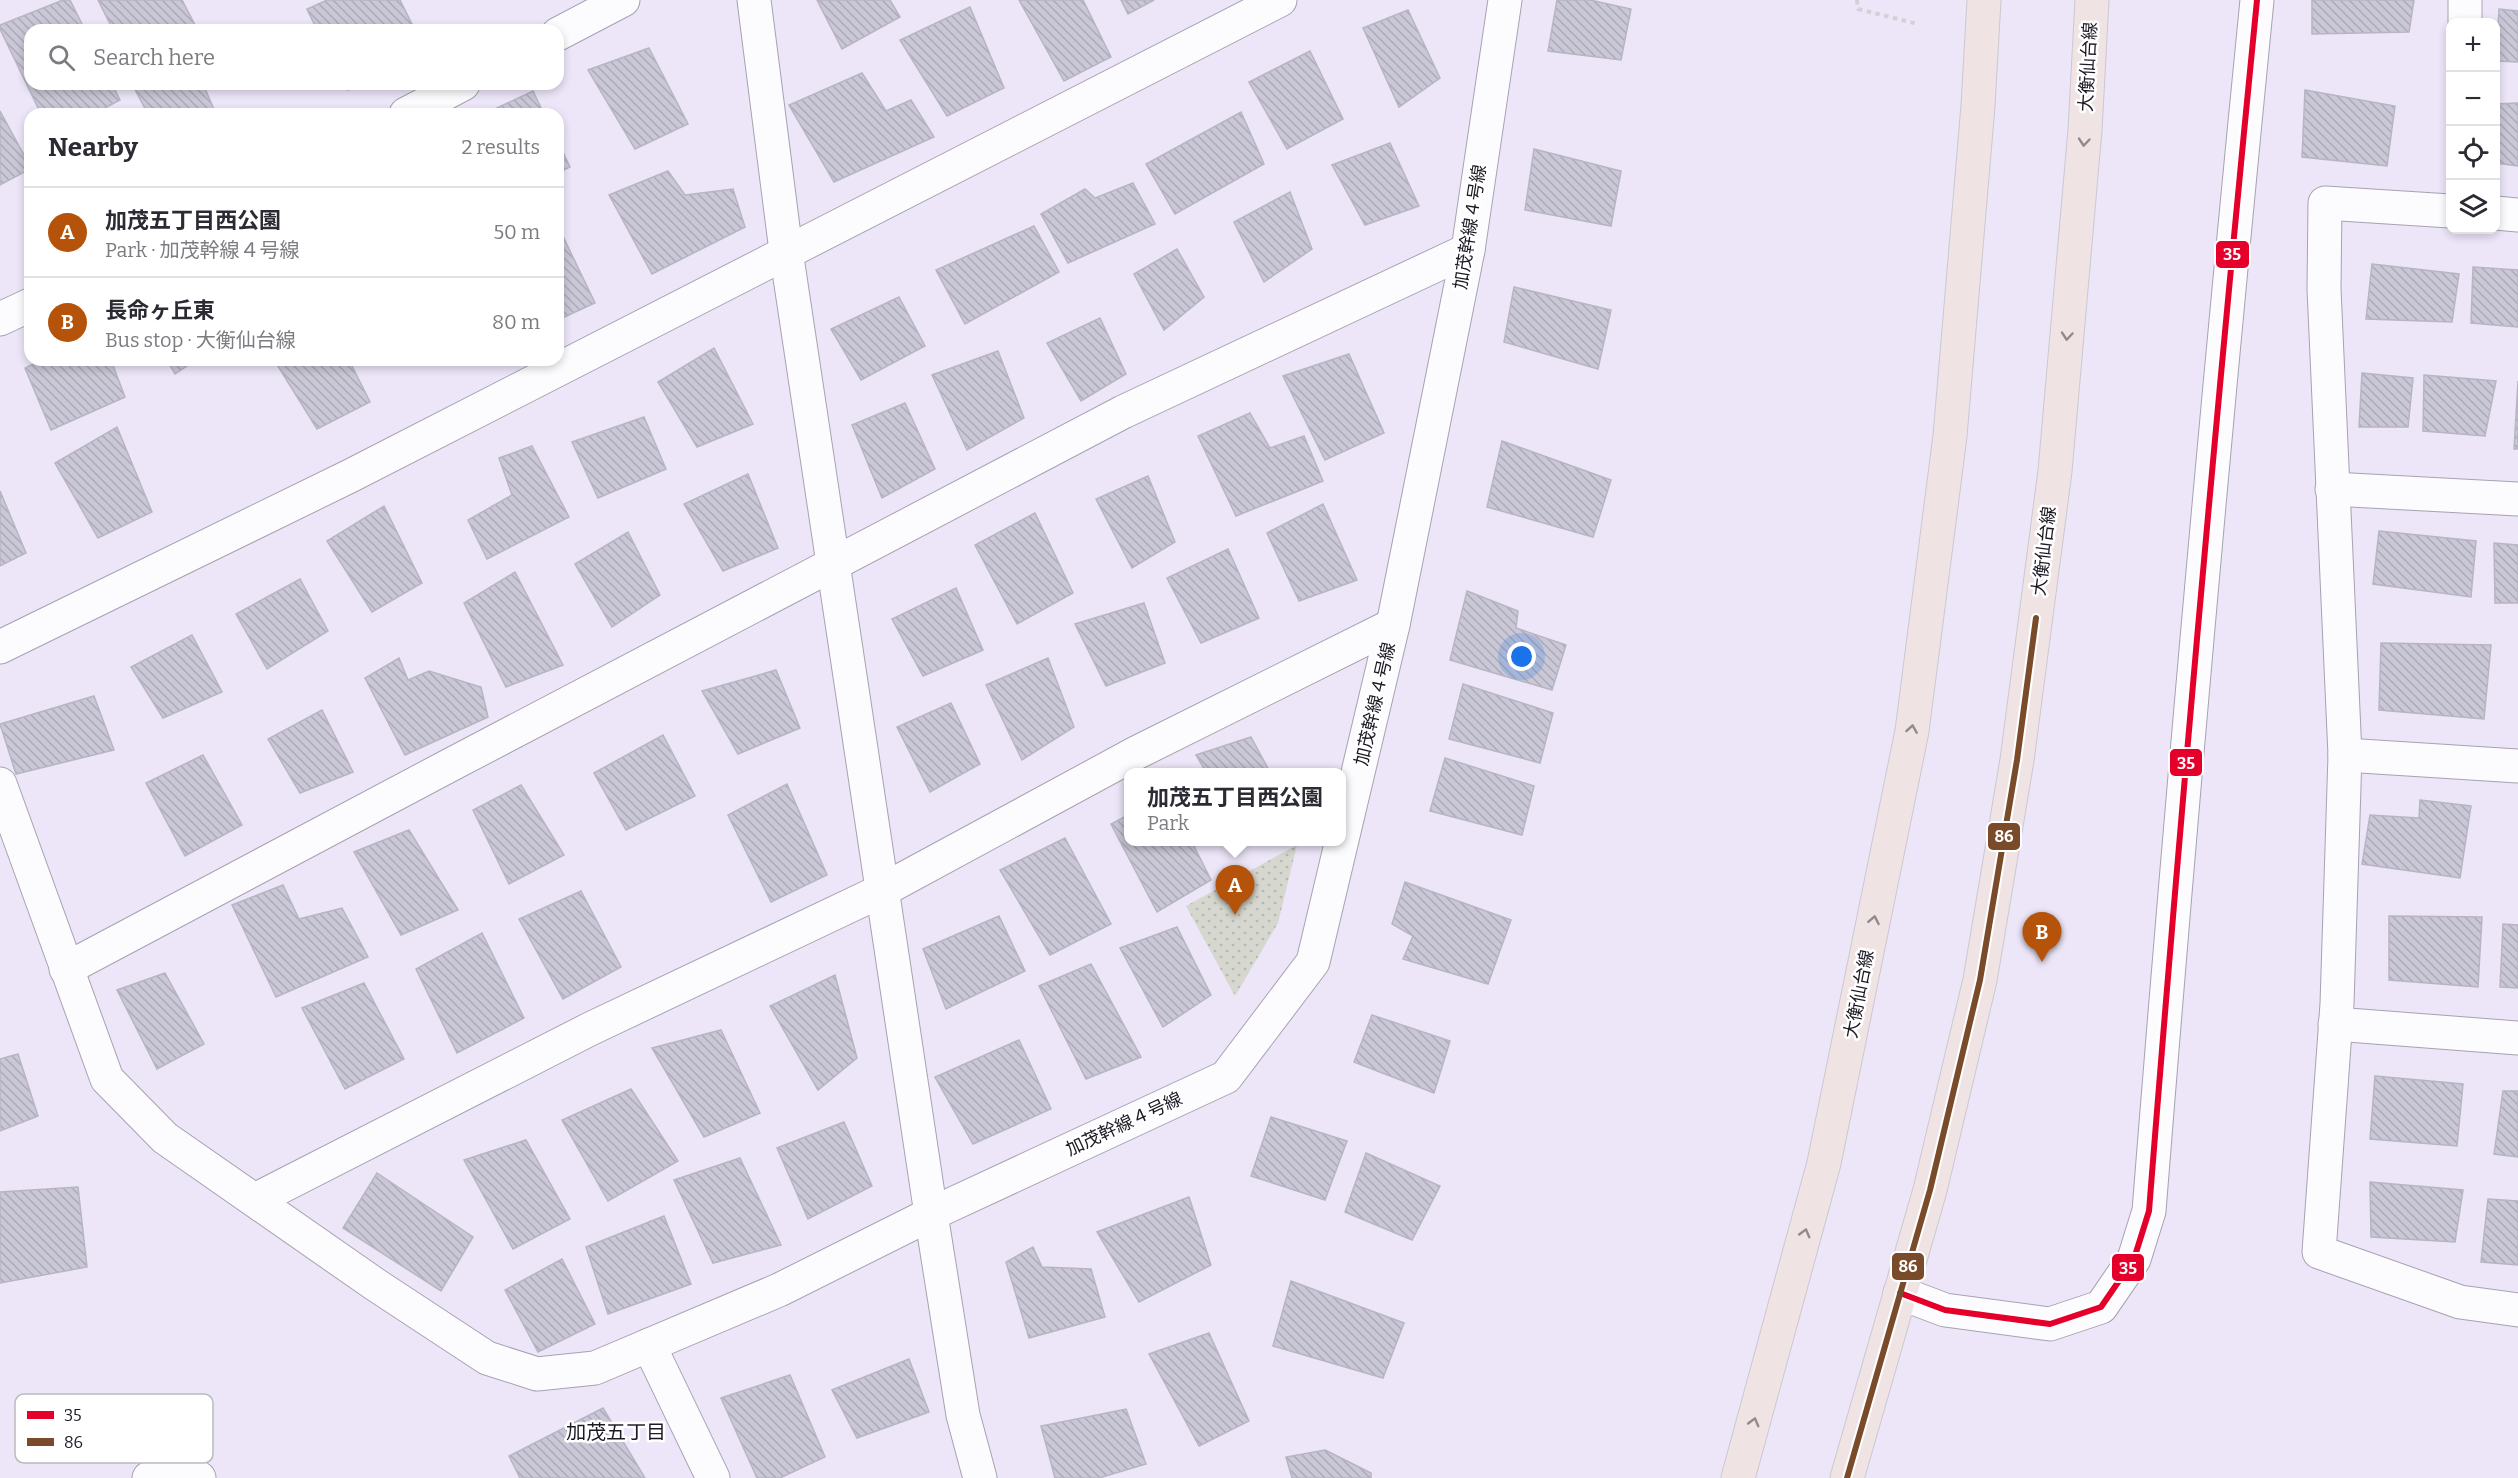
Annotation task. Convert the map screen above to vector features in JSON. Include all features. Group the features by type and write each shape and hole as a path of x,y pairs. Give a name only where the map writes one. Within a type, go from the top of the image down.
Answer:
{"main road":[{"name":"大衡仙台線","path":"1738,1478 1824,1163 1912,731 1950,436 1978,106 1984,0"},
{"name":"大衡仙台線","path":"1847,1478 1930,1190 1980,980 2017,760 2055,471 2085,130 2092,0"}],"street":[{"path":"564,31 623,0"},
{"path":"754,0 786,251 931,1214 963,1414 980,1478"},
{"path":"564,366 1280,0"},
{"name":"加茂幹線４号線","path":"1346,823 1393,626 1468,250 1505,0"},
{"path":"1900,1293 1945,1310 2050,1324 2101,1307 2134,1259 2150,1211 2205,544 2257,0"},
{"path":"2464,18 2465,0"},
{"path":"417,108 452,90"},
{"path":"2446,211 2325,203 2324,289 2345,755 2335,1024 2319,1252 2460,1302 2518,1310"},
{"path":"2500,213 2518,214"},
{"path":"66,969 1123,412 1468,250"},
{"path":"0,319 24,307"},
{"path":"0,647 350,476 563,366"},
{"path":"2332,489 2518,499"},
{"path":"255,1200 590,1029 883,891 1136,753 1393,626"},
{"path":"2345,755 2518,766"},
{"name":"加茂幹線４号線","path":"0,784 107,1079 165,1138 376,1285 487,1359 537,1374 595,1368 779,1290 931,1214 1226,1077 1313,962 1341,846"},
{"path":"2335,1024 2518,1038"},
{"path":"649,1345 713,1478"},
{"path":"149,1478 187,1470 199,1478"}],"path":[{"path":"1857,0 1858,9 1918,24"}],"shaded area":[{"path":"1297,846 1278,923 1235,996 1186,906"}],"building":[{"path":"63,0 70,0 82,24 24,24 24,79 0,25"},
{"path":"98,0 182,0 194,24 110,24"},
{"path":"327,0 400,0 412,24 314,24 307,9"},
{"path":"817,0 890,0 900,17 842,49"},
{"path":"1019,0 1083,0 1111,57 1064,81"},
{"path":"1121,0 1154,0 1128,14"},
{"path":"1557,0 1590,0 1631,9 1621,60 1548,51"},
{"path":"2312,0 2414,0 2409,32 2312,34"},
{"path":"970,7 1004,88 947,116 900,40"},
{"path":"2499,9 2518,11 2518,62 2500,61"},
{"path":"1408,10 1440,78 1399,107 1363,28"},
{"path":"649,48 688,124 635,149 588,70"},
{"path":"1310,51 1343,119 1287,149 1249,82"},
{"path":"862,73 886,111 911,100 934,137 834,182 789,105"},
{"path":"29,90 115,90 120,100 105,108 38,108"},
{"path":"135,90 206,90 213,108 145,108"},
{"path":"2305,90 2395,106 2387,166 2302,157"},
{"path":"533,91 541,108 497,108"},
{"path":"2518,103 2518,166 2500,164 2500,104"},
{"path":"0,111 24,155 24,172 0,185"},
{"path":"1241,112 1264,164 1175,214 1146,164"},
{"path":"1390,143 1419,206 1365,225 1332,165"},
{"path":"1534,149 1621,171 1611,226 1525,210"},
{"path":"564,154 570,167 564,170"},
{"path":"668,171 685,195 733,189 745,227 652,274 609,195"},
{"path":"1133,183 1155,224 1068,263 1041,214 1085,189 1095,198"},
{"path":"1290,192 1312,249 1264,282 1234,222"},
{"path":"1034,226 1059,272 965,324 936,270"},
{"path":"564,238 595,303 564,317"},
{"path":"1177,249 1204,297 1164,330 1134,274"},
{"path":"2372,264 2459,274 2452,322 2366,319"},
{"path":"2473,267 2518,270 2518,327 2471,323"},
{"path":"1514,287 1611,310 1598,369 1504,342"},
{"path":"899,297 925,346 861,380 831,329"},
{"path":"1100,318 1126,374 1081,401 1047,343"},
{"path":"714,348 753,424 697,447 658,382"},
{"path":"998,351 1024,418 967,450 932,375"},
{"path":"1349,354 1384,433 1325,460 1283,376"},
{"path":"29,366 113,366 125,397 51,430 25,368"},
{"path":"170,366 187,366 175,374"},
{"path":"278,366 352,366 370,402 317,429"},
{"path":"2362,373 2413,378 2408,427 2359,427"},
{"path":"2424,375 2496,381 2485,436 2423,431"},
{"path":"2518,381 2518,449 2514,449"},
{"path":"905,403 935,469 882,498 852,425"},
{"path":"1250,413 1270,448 1304,436 1323,481 1236,516 1198,436"},
{"path":"644,417 666,469 598,498 572,442"},
{"path":"117,427 152,512 98,538 55,463"},
{"path":"1502,441 1611,480 1593,537 1487,507"},
{"path":"532,446 569,517 487,559 468,520 512,495 499,458"},
{"path":"748,474 778,548 723,571 684,504"},
{"path":"1148,476 1175,542 1132,568 1096,499"},
{"path":"0,491 26,553 0,566"},
{"path":"1323,504 1357,580 1299,601 1267,533"},
{"path":"384,506 422,583 372,612 327,541"},
{"path":"1035,513 1073,593 1017,624 975,545"},
{"path":"2379,531 2476,541 2471,597 2373,584"},
{"path":"628,532 660,595 612,627 575,564"},
{"path":"2494,543 2518,545 2518,603 2495,603"},
{"path":"1228,549 1259,618 1201,643 1167,578"},
{"path":"515,572 563,665 506,687 464,603"},
{"path":"300,579 328,631 267,669 236,614"},
{"path":"956,588 983,650 923,676 892,619"},
{"path":"1467,591 1518,611 1516,628 1566,645 1552,690 1450,660"},
{"path":"1144,603 1165,663 1106,686 1075,624"},
{"path":"192,635 222,692 163,718 131,667"},
{"path":"2381,643 2491,645 2484,719 2379,710"},
{"path":"399,658 408,680 429,671 481,687 488,717 405,755 365,678"},
{"path":"1048,658 1074,727 1022,760 986,685"},
{"path":"776,670 800,728 738,754 702,691"},
{"path":"1463,684 1553,713 1540,763 1449,739"},
{"path":"94,696 114,750 16,774 0,724"},
{"path":"951,703 980,764 930,792 897,727"},
{"path":"322,710 353,772 300,793 268,739"},
{"path":"663,735 695,796 626,830 594,773"},
{"path":"1251,737 1268,768 1204,768 1196,755"},
{"path":"203,755 242,825 185,856 146,783"},
{"path":"1445,758 1534,786 1522,835 1430,811"},
{"path":"787,784 827,875 771,902 728,815"},
{"path":"521,785 564,855 509,884 473,810"},
{"path":"2420,800 2471,806 2460,878 2362,864 2370,815 2419,818"},
{"path":"1124,817 1124,846 1194,846 1211,880 1157,912 1111,824"},
{"path":"409,830 458,910 401,935 354,852"},
{"path":"1065,838 1111,924 1050,955 1000,870"},
{"path":"1405,882 1511,920 1488,984 1403,959 1413,936 1392,924"},
{"path":"283,885 299,919 342,908 368,957 276,997 232,905"},
{"path":"581,891 621,967 563,999 519,919"},
{"path":"999,916 1025,971 946,1009 923,949"},
{"path":"2389,916 2482,917 2478,987 2389,980"},
{"path":"2503,924 2518,925 2518,988 2500,987"},
{"path":"1177,927 1211,995 1163,1027 1120,948"},
{"path":"482,933 524,1018 457,1053 416,969"},
{"path":"1091,964 1141,1057 1086,1079 1039,986"},
{"path":"165,973 204,1044 157,1069 117,990"},
{"path":"835,975 857,1058 818,1090 770,1006"},
{"path":"364,983 404,1059 345,1089 302,1008"},
{"path":"1372,1015 1450,1041 1434,1093 1354,1062"},
{"path":"721,1030 760,1113 704,1137 652,1048"},
{"path":"1019,1040 1051,1109 973,1144 935,1077"},
{"path":"18,1054 38,1116 0,1131 0,1059"},
{"path":"2375,1076 2463,1084 2457,1146 2370,1139"},
{"path":"631,1089 678,1161 608,1201 562,1120"},
{"path":"2503,1091 2518,1091 2518,1157 2494,1154"},
{"path":"1271,1117 1347,1141 1325,1200 1251,1176"},
{"path":"844,1122 872,1186 808,1219 777,1148"},
{"path":"526,1140 570,1219 513,1249 464,1160"},
{"path":"1366,1153 1440,1186 1412,1240 1345,1212"},
{"path":"740,1158 781,1245 713,1263 674,1180"},
{"path":"377,1173 473,1237 441,1291 343,1228"},
{"path":"2370,1182 2463,1190 2455,1242 2371,1237"},
{"path":"78,1187 87,1267 0,1283 0,1192"},
{"path":"1189,1197 1211,1265 1139,1302 1097,1232"},
{"path":"2488,1199 2518,1201 2518,1265 2481,1262"},
{"path":"664,1216 691,1284 608,1314 586,1247"},
{"path":"1033,1247 1042,1267 1091,1269 1105,1317 1029,1338 1006,1262"},
{"path":"562,1259 595,1324 538,1352 505,1290"},
{"path":"1291,1281 1404,1323 1383,1378 1273,1346"},
{"path":"1209,1333 1249,1421 1199,1446 1149,1354"},
{"path":"909,1359 929,1412 857,1438 832,1390"},
{"path":"790,1375 825,1457 780,1478 757,1478 721,1398"},
{"path":"603,1408 645,1478 520,1478 509,1456"},
{"path":"1126,1409 1146,1464 1099,1478 1055,1478 1041,1426"},
{"path":"1325,1450 1371,1473 1371,1478 1292,1478 1286,1457"}],"transit line":[{"name":"35","path":"1900,1293 1945,1310 2050,1324 2101,1307 2134,1259 2149,1211 2200,605 2257,0"},
{"name":"86","path":"1847,1478 1930,1190 1980,980 2017,760 2036,618"}],"place":[{"name":"加茂五丁目西公園","path":"1235,915"},
{"name":"長命ヶ丘東","path":"2042,962"}],"district":[{"name":"加茂五丁目","path":"616,1432"}]}
